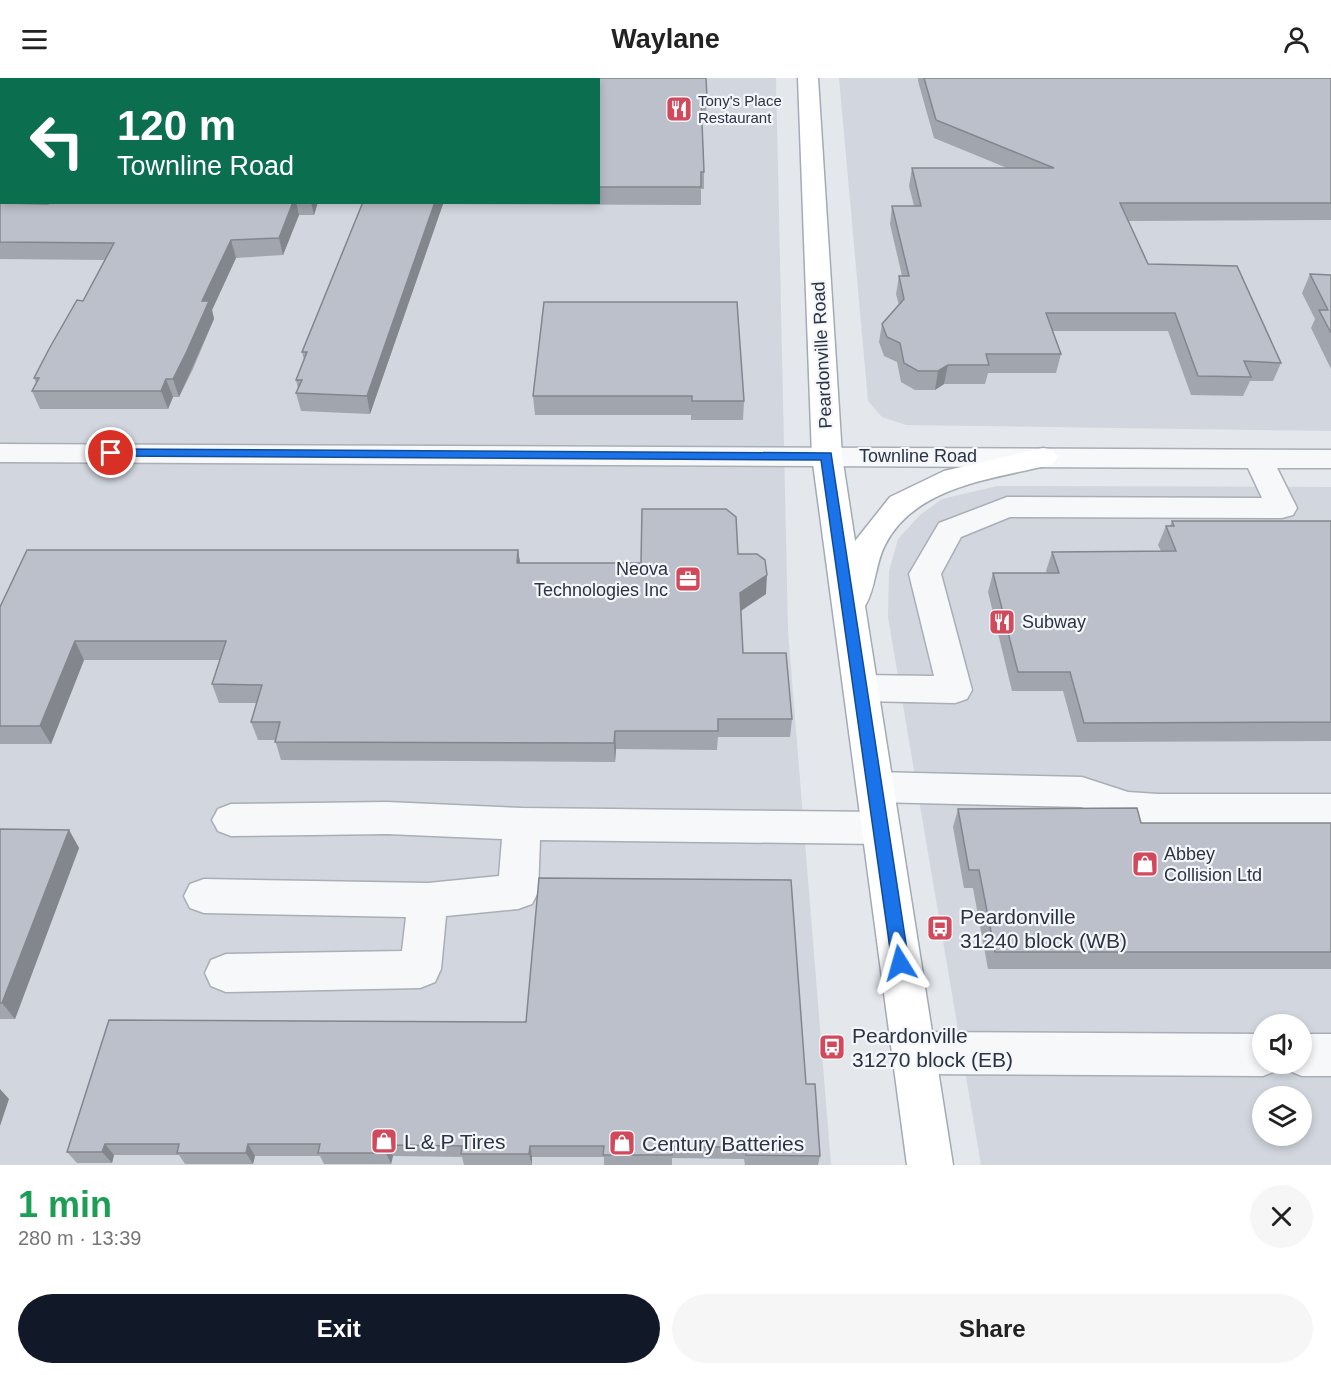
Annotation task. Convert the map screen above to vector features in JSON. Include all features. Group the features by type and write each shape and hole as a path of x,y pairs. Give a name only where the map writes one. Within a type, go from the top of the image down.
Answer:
{"main road":[{"name":"Peardonville Road","path":"808,78 827,456 930,1165"},
{"path":"849,609 870,542 901,504 954,478 1043,457"}],"street":[{"name":"Townline Road","path":"0,453 1331,459"},
{"path":"861,688 955,690 925,574 950,530 1007,507 1282,508 1258,459"},
{"path":"875,788 1082,792 1128,808 1158,810 1331,810"},
{"path":"231,820 387,818 522,824 881,828"},
{"path":"204,896 428,900 518,892 522,824"},
{"path":"226,973 420,969 428,900"},
{"path":"913,1053 1252,1055"},
{"path":"1312,1055 1331,1055"}],"shaded area":[{"path":"600,78 776,78 788,631 831,1165 0,1165 0,204 600,204"},
{"path":"839,78 1331,78 1331,431 906,425 882,417 868,401"},
{"path":"997,486 1331,487 1331,1165 981,1165 888,617 889,571 898,539 920,515 942,499"}],"building":[{"path":"600,78 706,78 707,98 701,98 704,172 701,172 701,187 600,187"},
{"path":"924,78 1331,78 1331,203 1120,203 1148,264 1237,266 1281,363 1244,361 1251,377 1198,376 1175,313 1046,313 1061,354 986,354 989,365 948,365 938,371 918,371 904,363 900,343 887,337 882,324 904,299 899,276 909,276 892,206 921,206 912,168 1054,168 936,120"},
{"path":"0,204 292,204 279,238 231,240 202,301 209,301 187,351 173,379 166,379 161,391 32,391 39,378 34,378 49,349 77,300 83,301 114,243 0,242"},
{"path":"362,204 434,204 367,396 296,393 302,380 296,380 307,352 302,352"},
{"path":"1310,274 1331,275 1331,333 1319,310 1328,310"},
{"path":"544,302 737,302 744,401 692,401 692,396 533,396"},
{"path":"642,509 726,509 736,517 738,554 757,554 765,560 767,575 740,593 743,653 786,653 792,719 718,719 718,731 615,731 614,743 275,742 280,722 251,722 262,685 212,684 226,641 75,641 40,726 0,726 0,607 27,550 518,550 517,563 641,563"},
{"path":"1172,521 1331,521 1331,722 1084,723 1070,672 1018,672 993,573 1059,573 1052,552 1176,551 1166,526 1174,526"},
{"path":"1137,808 1141,823 1331,823 1331,952 995,952 979,870 969,870 958,809"},
{"path":"0,829 69,830 2,1003 0,1003"},
{"path":"539,878 791,880 806,1084 815,1084 820,1156 746,1155 745,1147 672,1147 672,1155 603,1155 604,1146 530,1146 529,1154 461,1154 462,1146 388,1145 386,1153 318,1153 320,1144 248,1144 246,1153 177,1153 179,1144 105,1144 102,1152 67,1152 109,1020 526,1022"}],"place":[{"name":"Tony's Place Restaurant","path":"679,109"},
{"name":"Neova Technologies Inc","path":"688,579"},
{"name":"Subway","path":"1002,622"},
{"name":"Abbey Collision Ltd","path":"1145,864"},
{"name":"Peardonville 31240 block (WB)","path":"940,928"},
{"name":"Peardonville 31270 block (EB)","path":"832,1047"},
{"name":"L & P Tires","path":"384,1141"},
{"name":"Century Batteries","path":"622,1143"}],"route":[{"path":"111,453 827,456 900,963"}]}
